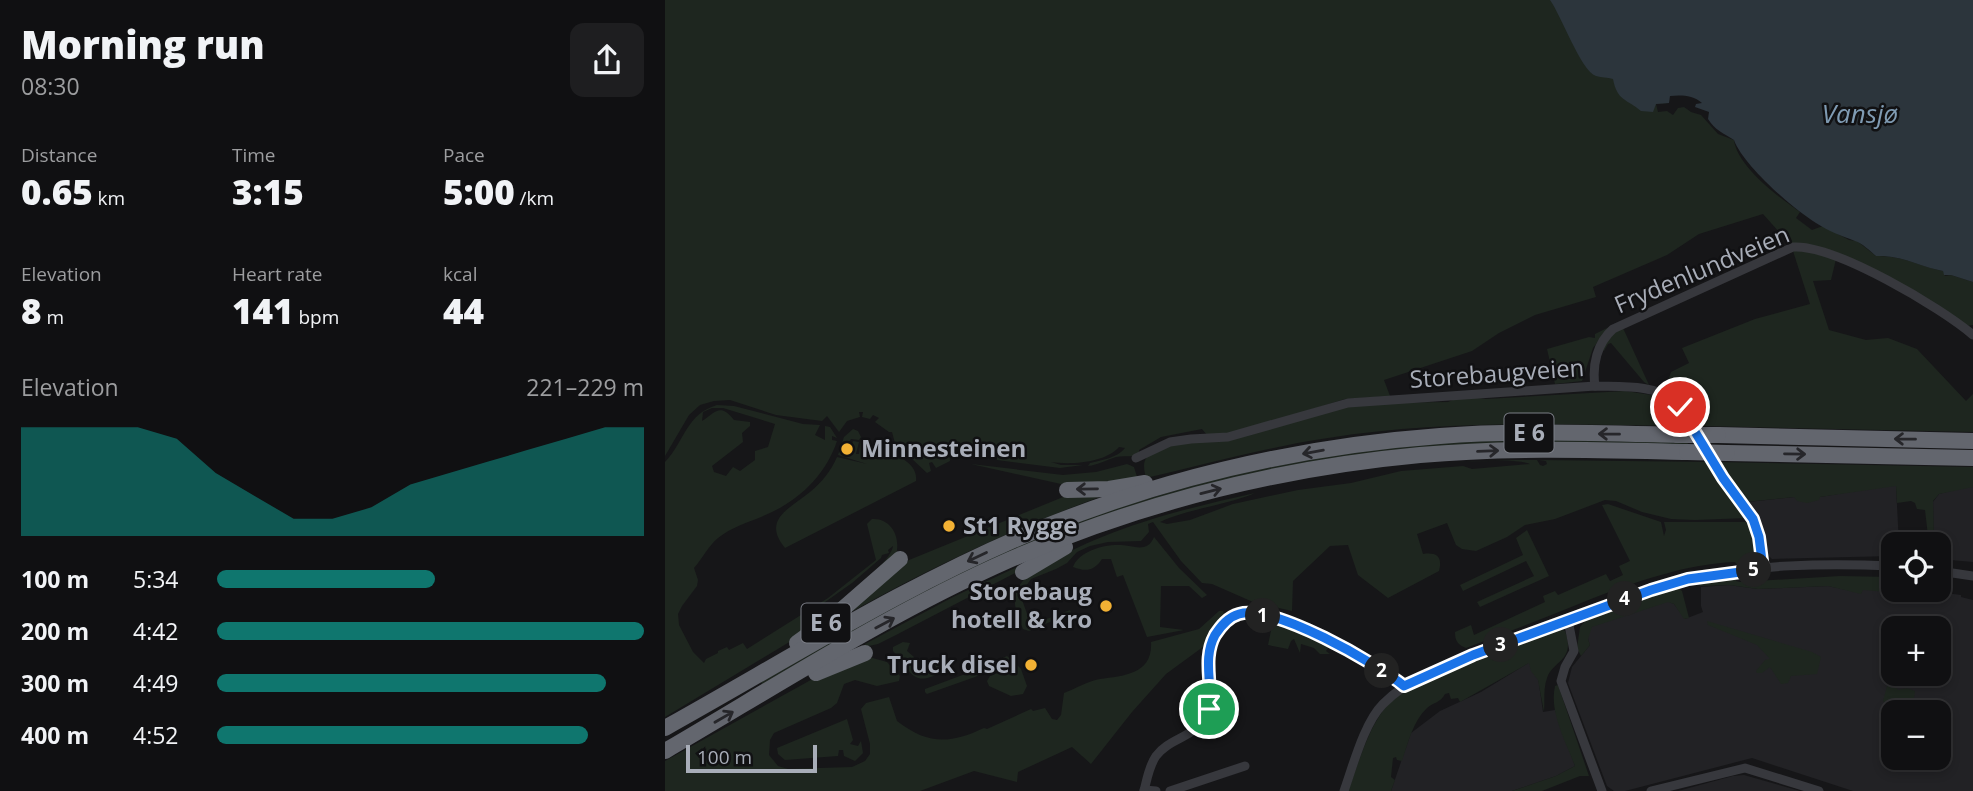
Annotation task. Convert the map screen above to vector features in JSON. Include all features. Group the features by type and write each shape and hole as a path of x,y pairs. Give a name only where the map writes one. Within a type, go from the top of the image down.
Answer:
{"highway":[{"name":"E 6","path":"665,729 899,596 1000,546 1107,505 1202,476 1313,452 1439,436 1518,433 1973,441"},
{"name":"E 6","path":"665,751 869,631 961,582 1035,550 1146,510 1244,483 1319,468 1420,455 1549,449 1973,458"},
{"name":"E 6","path":"1067,490 1128,486 1186,473 1202,476"},
{"name":"E 6","path":"1023,572 1070,545 1137,519 1146,510"},
{"name":"E 6","path":"749,682 762,666 822,626 900,559"},
{"name":"E 6","path":"784,682 803,679 865,653"}],"street":[{"name":"Frydenlundveien","path":"1595,386 1594,375 1599,348 1604,337 1613,329 1793,247 1804,246 1836,256 1906,290 1955,320 1973,335"},
{"name":"Storebaugveien","path":"1136,458 1170,442 1228,437 1348,403 1595,386 1644,390 1675,400 1689,420 1723,478 1753,519 1759,537 1763,569"},
{"path":"1344,791 1378,709 1404,686 1473,655 1688,579 1763,569 1849,564 1881,565"},
{"path":"1951,573 1973,576"},
{"path":"1156,791 1144,790 1149,770 1157,755 1193,732 1206,717 1210,701 1209,653 1217,632 1232,617 1248,613 1318,635 1365,659 1404,686"},
{"path":"1568,620 1574,651 1561,681 1602,791"},
{"path":"1170,791 1245,766"},
{"path":"1651,791 1745,768 1819,791"}],"shaded area":[{"path":"665,0 1584,0 1669,96 1669,103 1656,104 1658,112 1667,111 1673,115 1678,108 1684,107 1701,115 1718,134 1734,140 1742,160 1750,170 1800,212 1796,218 1812,230 1823,226 1849,240 1857,241 1876,256 1902,259 1943,271 1945,276 1951,275 1973,282 1973,325 1967,326 1813,245 1790,244 1763,214 1699,234 1667,255 1593,287 1596,297 1535,315 1499,333 1472,351 1384,380 1390,396 1345,399 1225,436 1207,435 1202,429 1161,437 1139,450 1139,454 1116,457 1088,466 1114,456 1125,448 1119,447 1105,457 1087,462 1051,462 1083,465 1060,468 997,460 997,457 975,450 952,448 949,452 950,461 936,468 932,462 929,463 931,471 927,473 895,443 892,432 875,422 879,418 873,415 870,419 862,417 863,412 859,412 860,417 847,421 839,432 827,416 822,421 776,415 730,400 700,405 689,415 665,456"},
{"path":"1801,249 1836,259 1831,280 1813,281 1829,330 1866,340 1888,338 1917,349 1966,401 1973,394 1973,432 1703,426 1682,399 1665,390 1671,372 1689,363 1682,348 1755,319 1810,304 1793,251"},
{"path":"1609,327 1593,348 1582,381 1555,384 1547,349 1589,337 1595,338 1595,334"},
{"path":"1623,328 1649,385 1611,343 1604,351 1602,349 1612,334"},
{"path":"1625,391 1648,394 1669,402 1691,426 1509,424 1418,428 1305,442 1146,478 1144,470 1147,456 1165,446 1220,437 1344,406"},
{"path":"717,405 734,406 803,424 820,425 815,435 825,440 825,426 830,427 837,438 832,436 832,440 837,441 827,463 803,492 783,506 737,526 718,538 694,568 697,586 678,614 679,625 693,652 704,663 706,659 727,647 729,650 743,643 747,649 828,598 876,560 867,524 872,519 890,525 896,536 897,549 896,555 801,635 665,717 665,462 692,421 699,415 707,409","holes":["712,408 723,408 775,424 768,447 755,451 755,460 740,471 733,467 726,476 714,472 712,466 743,442 742,433 750,426 750,422 734,420 721,410 702,421 703,412","893,546 890,554 872,575 813,620 811,612 852,583 882,555 889,553 888,550"]},
{"path":"853,429 858,431 861,437 849,442 859,442 856,454 859,454 861,438 868,443 865,455 868,455 869,444 877,448 873,456 877,457 878,449 891,451 912,467 916,481 785,548 776,529 781,515 822,480 837,457 867,464 838,455 844,437"},
{"path":"1553,439 1688,444 1489,445 1137,506 763,686 761,682 896,604 1028,540 1119,507 1222,477 1326,456 1440,442"},
{"path":"1537,460 1543,466 1547,464 1546,461 1539,460 1710,462 1748,518 1671,519 1605,500 1555,519 1525,525 1507,537 1476,551 1462,549 1456,545 1447,523 1417,534 1423,554 1432,554 1439,559 1439,571 1388,598 1358,575 1348,545 1330,546 1293,581 1292,611 1253,602 1212,584 1202,583 1181,561 1153,522 1148,524 1149,532 1141,541 1108,542 1090,546 1077,552 1067,563 1031,579 1020,594 1031,625 1070,610 1071,613 1029,631 1023,629 1017,614 1016,593 1020,584 1029,576 1066,553 1145,521 1255,493 1160,522 1167,524 1190,520 1233,504 1298,490 1351,483 1401,471 1530,464 1487,461"},
{"path":"1717,462 1973,467 1973,487 1939,494 1933,501 1934,532 1928,532 1925,510 1917,509 1911,501 1897,503 1896,486 1820,497 1819,500 1807,503 1797,501 1794,497 1745,502"},
{"path":"971,464 1063,475 1096,472 1127,464 1134,467 1138,480 1086,485 1061,484"},
{"path":"1896,486 1898,532 1881,532 1881,556 1772,559 1768,555 1748,502 1820,497"},
{"path":"1973,487 1973,562 1951,560 1951,532 1934,532 1933,502 1939,494"},
{"path":"1068,495 1102,496 968,552 839,619 909,560"},
{"path":"1608,504 1661,522 1664,536 1664,522 1749,522 1757,546 1757,559 1750,564 1738,566 1735,562 1716,563 1661,575 1625,586 1466,648 1459,644 1455,632 1471,625 1474,635 1545,602 1543,596 1555,591 1558,595 1606,574 1610,581 1623,575 1619,566 1630,561 1602,505"},
{"path":"1527,530 1549,576 1480,607 1477,602 1534,576 1526,561 1463,591 1460,585 1523,555 1516,538"},
{"path":"1154,537 1179,568 1207,595 1202,598 1189,586 1161,586 1160,627 1184,630 1147,637 1123,575 1117,577 1111,559 1102,559 1089,569 1073,567 1086,553 1100,547 1144,547"},
{"path":"1021,565 1019,571 878,644 864,647 865,644 953,597"},
{"path":"1735,576 1736,581 1740,582 1840,576 1881,577 1881,591 1863,590 1861,594 1828,586 1758,589 1729,585 1700,586 1700,582"},
{"path":"1729,585 1758,589 1828,586 1861,593 1866,589 1881,591 1881,602 1951,602 1951,594 1973,600 1973,791 1853,791 1752,758 1625,791 1614,791 1607,786 1568,683 1572,667 1590,645 1589,624 1667,601 1674,604 1685,619 1703,612 1701,587"},
{"path":"1677,587 1682,591 1689,618 1684,619 1674,604 1668,602 1592,627 1588,639 1590,645 1581,656 1577,648 1580,627 1589,617"},
{"path":"1219,611 1223,611 1225,617 1207,644 1166,674 1091,764 1072,747 1018,772 1017,782 974,771 920,791 665,791 665,761 818,676 869,657 887,662 900,676 899,681 877,686 855,680 844,684 837,703 831,708 774,733 770,740 769,755 778,766 788,769 852,767 865,761 870,754 870,744 861,709 866,703 889,697 897,721 919,734 939,740 987,729 1031,709 1033,711 1045,708 1052,719 1057,720 1061,715 1064,693 1095,680 1135,671 1147,661 1151,642 1199,629"},
{"path":"1242,616 1305,634 1349,656 1328,648 1326,651 1330,654 1320,654 1314,648 1301,644 1300,653 1294,639 1288,649 1268,645 1272,626 1243,620 1229,625 1228,623"},
{"path":"1707,621 1812,652 1821,657 1817,674 1791,676 1788,683 1781,684 1770,667 1757,673 1765,660 1770,659 1757,645 1708,625"},
{"path":"1559,629 1565,631 1568,648 1547,678 1544,712 1538,680 1529,663 1460,702 1458,698 1451,699 1449,693 1445,694 1418,719 1402,761 1393,758 1391,777 1395,780 1391,791 1348,791 1371,730 1395,698 1463,663"},
{"path":"903,642 910,643 907,651 914,657 915,663 932,670 936,669 936,666 933,666 937,658 942,663 941,672 924,679 913,675 893,651 893,647"},
{"path":"1007,656 1011,660 975,677 927,694 925,692 925,689"},
{"path":"1530,662 1538,677 1543,712 1555,710 1575,766 1556,776 1512,791 1391,791 1411,733 1440,711 1481,692"},
{"path":"1017,665 1027,686 1023,694 1011,696 989,686 987,681 990,676"},
{"path":"1558,685 1589,776 1580,776 1542,791 1512,791 1556,776 1575,766 1556,716 1554,696 1555,686"},
{"path":"1887,686 1896,686 1898,690 1907,688 1915,691 1914,698 1918,700 1883,700"},
{"path":"847,719 853,740 850,744 858,746 861,741 863,753 855,761 844,756 843,750 839,750 838,756 785,760 778,754 777,748"},
{"path":"1744,775 1800,791 1678,791 1733,776"}],"water":[{"name":"Vansjø","path":"1550,0 1973,0 1973,282 1944,275 1943,271 1902,259 1876,256 1860,243 1816,223 1758,174 1734,140 1711,123 1708,119 1709,112 1695,107 1696,104 1702,103 1695,98 1670,96 1669,103 1656,104 1653,112 1641,111 1623,99 1617,92 1613,79 1596,76 1584,64"}],"place":[{"name":"Minnesteinen","path":"847,449"},
{"name":"St1 Rygge","path":"949,526"},
{"name":"Storebaug hotell & kro","path":"1106,606"},
{"name":"Truck disel","path":"1031,665"}],"route":[{"path":"1209,709 1208,667 1212,643 1225,622 1240,614 1248,613 1273,619 1325,638 1365,659 1404,686 1473,655 1651,590 1688,579 1763,569 1759,537 1753,519 1723,478 1680,407"}]}
